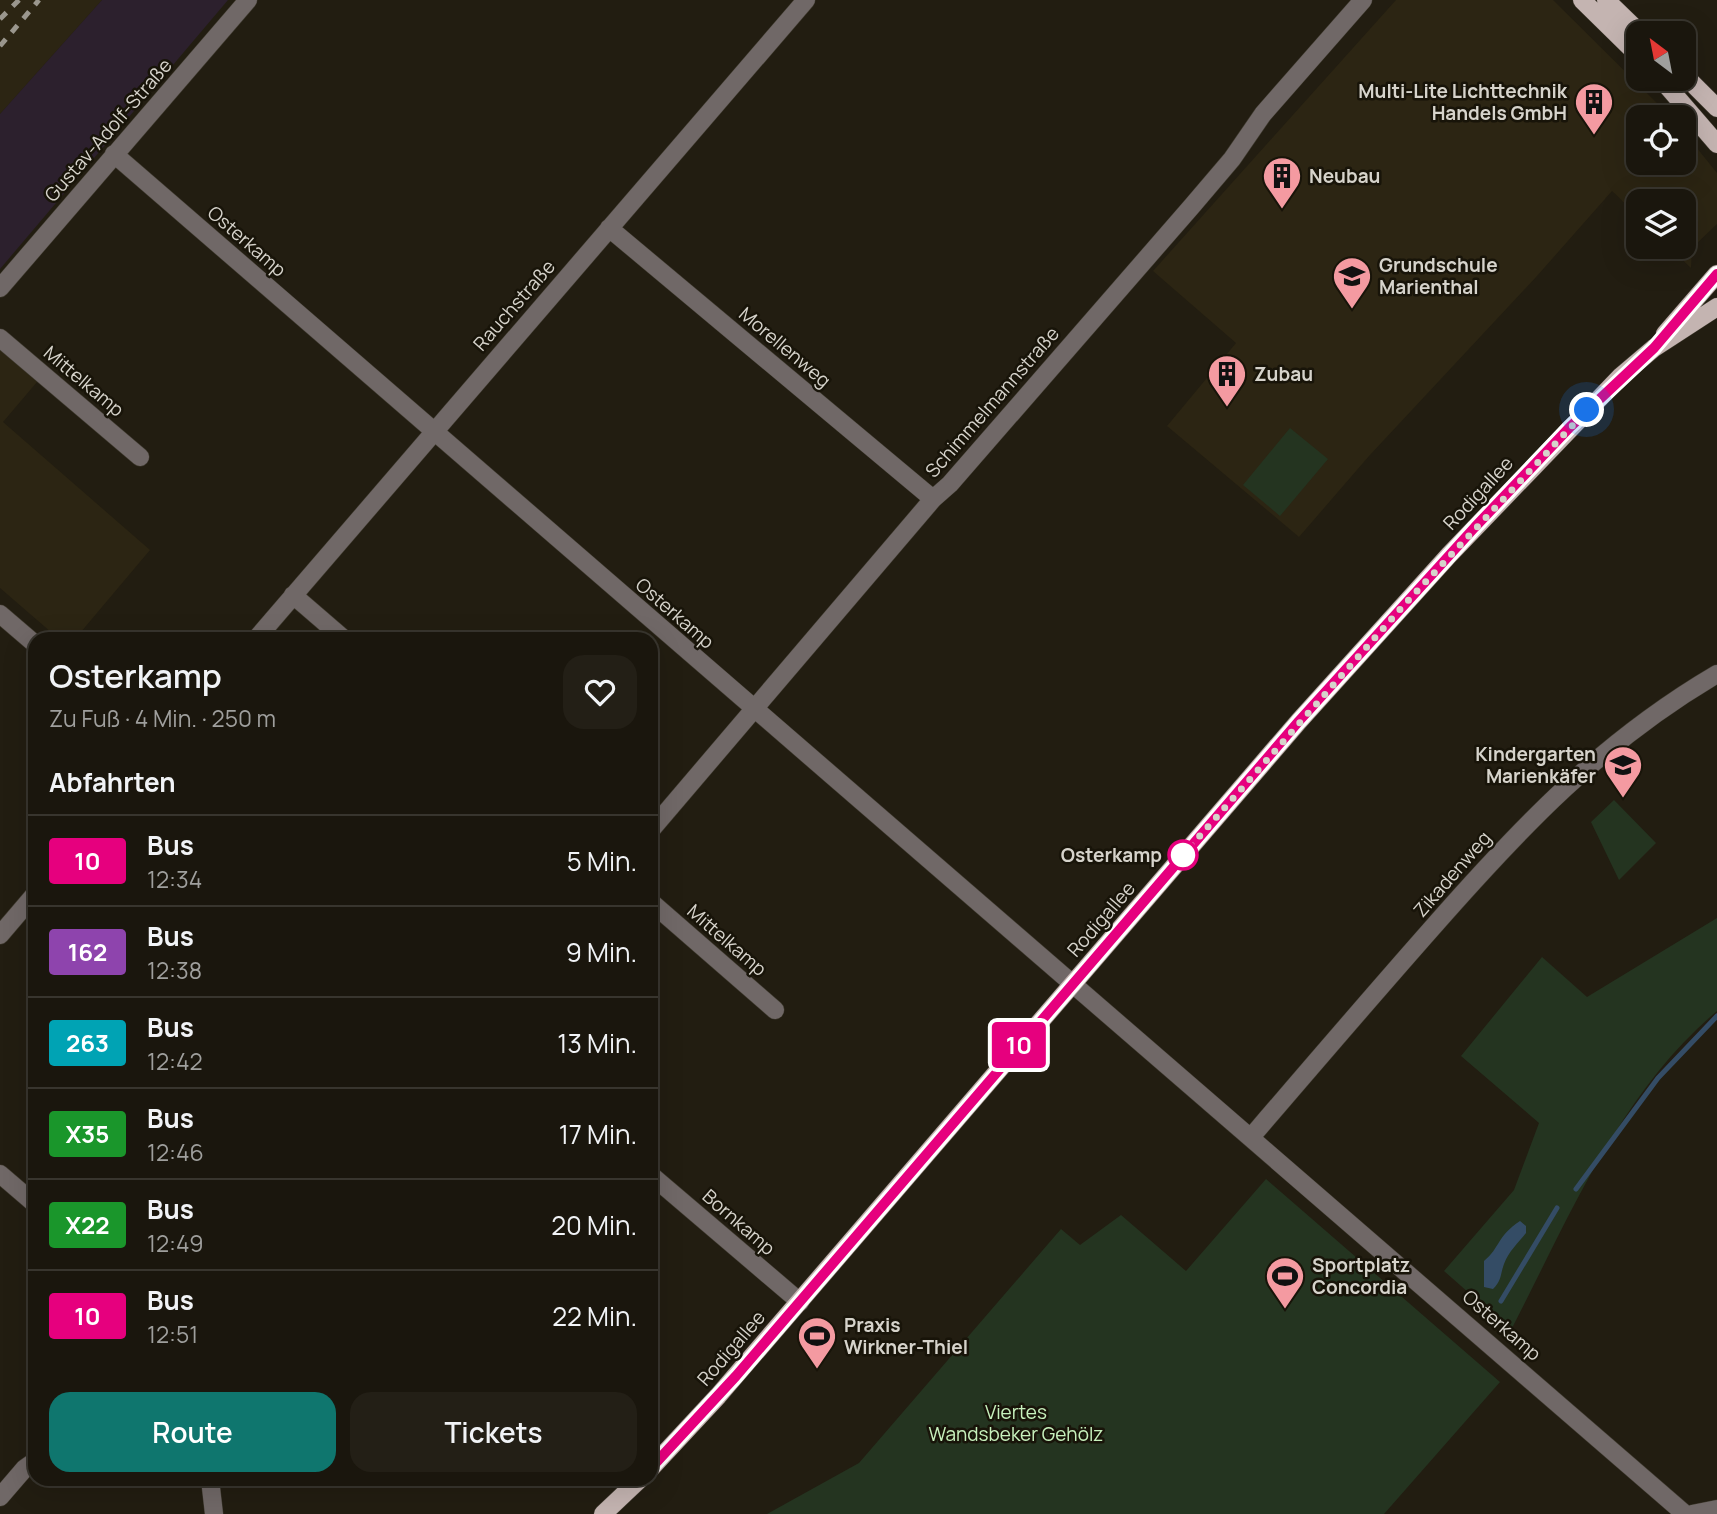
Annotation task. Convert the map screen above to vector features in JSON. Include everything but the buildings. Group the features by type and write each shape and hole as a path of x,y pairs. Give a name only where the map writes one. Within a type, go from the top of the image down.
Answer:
{"main road":[{"path":"1582,0 1626,43"},
{"path":"1606,0 1628,21"},
{"path":"1696,87 1717,108"},
{"path":"1671,91 1717,144"},
{"name":"Rodigallee","path":"658,1460 800,1302 1299,721 1449,555 1570,427 1654,348 1717,274"},
{"name":"Rodigallee","path":"1654,348 1717,307"},
{"path":"603,1514 633,1486"}],"street":[{"name":"Gustav-Adolf-Straße","path":"0,288 248,0"},
{"name":"Rauchstraße","path":"262,632 806,0"},
{"name":"Schimmelmannstraße","path":"658,822 752,708 933,499 950,484 1192,206 1232,159 1263,114 1363,0"},
{"name":"Osterkamp","path":"114,154 752,708 1252,1136 1685,1514"},
{"name":"Morellenweg","path":"609,228 933,499"},
{"name":"Mittelkamp","path":"0,338 141,457"},
{"path":"293,595 336,632"},
{"path":"0,614 28,638"},
{"name":"Zikadenweg","path":"1252,1136 1491,861 1561,789 1625,736 1717,674"},
{"name":"Mittelkamp","path":"658,908 775,1010"},
{"path":"0,935 28,909"},
{"path":"0,1174 28,1198"},
{"name":"Bornkamp","path":"658,1181 800,1302"},
{"path":"0,1497 28,1466"},
{"path":"211,1486 214,1514"},
{"path":"1692,1514 1717,1509"}],"shaded area":[{"path":"0,0 102,0 0,114"},
{"path":"102,0 228,0 0,269 0,114"},
{"name":"Grundschule Marienthal","path":"1396,0 1553,0 1626,72 1626,91 1645,91 1659,105 1626,105 1626,175 1696,175 1696,147 1717,173 1717,224 1696,244 1696,189 1626,189 1626,204 1612,191 1537,276 1369,456 1299,537 1167,426 1236,343 1153,271"},
{"name":"Grundschule Marienthal","path":"1682,259 1691,259 1691,268"},
{"path":"0,349 37,382 3,422 150,550 81,632 51,632 0,588"}],"green space":[{"path":"1290,428 1328,459 1280,516 1243,485"},
{"path":"1614,800 1656,843 1619,880 1591,822"},
{"path":"1717,918 1717,1011 1683,1043 1624,1119 1576,1202 1511,1330 1444,1271 1514,1190 1539,1123 1461,1056 1542,957 1587,997"},
{"name":"Viertes Wandsbeker Gehölz","path":"1266,1179 1500,1382 1384,1514 767,1514 859,1463 1061,1229 1080,1245 1121,1215 1186,1271"}],"water":[{"path":"1520,1221 1526,1226 1526,1233 1508,1255 1496,1286 1493,1289 1484,1287 1484,1261 1507,1232"}],"waterway":[{"path":"1576,1189 1658,1078 1717,1016"},
{"path":"1501,1301 1557,1208"}],"railway":[{"path":"0,19 19,0"},
{"path":"0,46 39,0"}],"bus line":[{"name":"10","path":"658,1460 736,1376 929,1149 1387,622 1570,427 1621,376 1654,348 1717,274"}],"place":[{"name":"Multi-Lite Lichttechnik Handels GmbH","path":"1594,136"},
{"name":"Neubau","path":"1282,210"},
{"name":"Grundschule Marienthal","path":"1352,310"},
{"name":"Zubau","path":"1227,408"},
{"name":"Kindergarten Marienkäfer","path":"1623,799"},
{"name":"Osterkamp","path":"1183,855"},
{"name":"Sportplatz Concordia","path":"1285,1310"},
{"name":"Praxis Wirkner-Thiel","path":"817,1370"}],"route":[{"path":"1183,855 1403,606 1587,410"}]}
